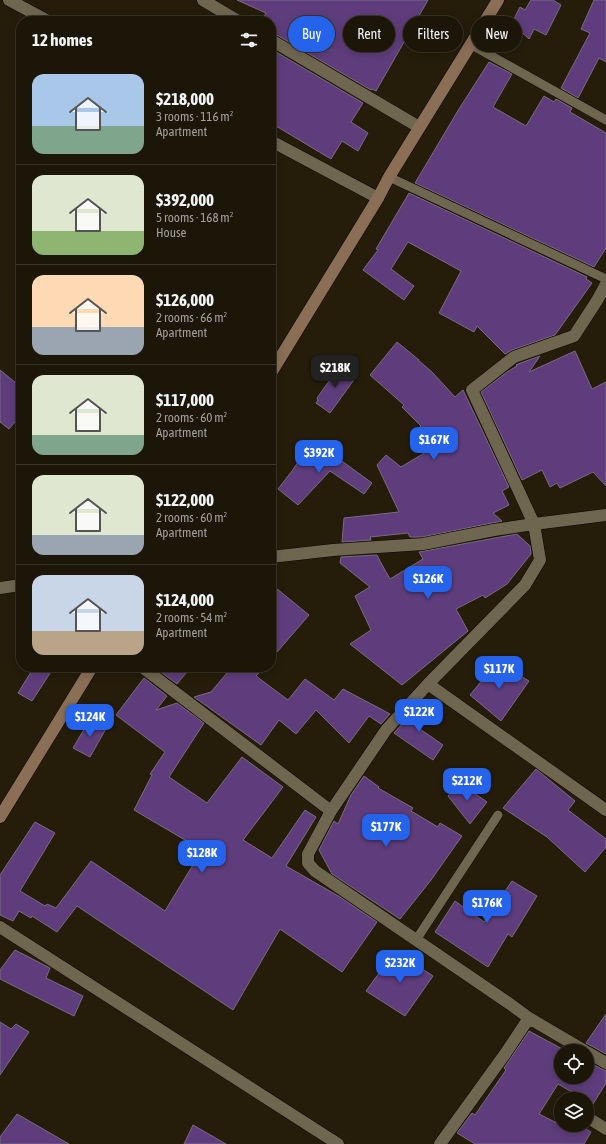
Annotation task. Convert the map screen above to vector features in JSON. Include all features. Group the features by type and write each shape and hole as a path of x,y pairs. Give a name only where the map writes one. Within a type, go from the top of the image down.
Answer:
{"main road":[{"path":"276,365 378,198 419,127 498,0"},
{"path":"0,817 89,672"}],"street":[{"path":"9,0 39,16"},
{"path":"203,0 230,16"},
{"path":"276,43 419,127"},
{"path":"276,143 378,198"},
{"path":"573,1044 529,1018 315,871 308,863 308,854 332,812 386,730 428,684 525,584 540,560 534,524 472,390 514,357 574,336 606,284"},
{"path":"276,556 333,550 423,544 494,530 606,515"},
{"path":"0,588 16,586"},
{"path":"149,672 332,812"},
{"path":"428,684 606,810"},
{"path":"0,927 338,1144"},
{"path":"440,1144 529,1018"},
{"path":"594,1056 606,1063"},
{"path":"594,1121 606,1128"}],"lane":[{"path":"470,44 606,120"},
{"path":"389,177 606,279"},
{"path":"416,940 498,815"}],"building":[{"path":"237,0 428,0 419,16 403,16 403,44 376,91 371,90 306,52 335,52 335,16 288,16 288,42 276,35 276,16 264,16 266,13"},
{"path":"531,0 553,0 561,5 546,35 534,29 529,39 522,32 522,16 516,16 520,7 525,10"},
{"path":"594,0 606,0 606,62 599,58 578,98 561,88 590,33 581,29"},
{"path":"276,52 363,103 351,122 368,133 358,151 342,141 331,159 276,126"},
{"path":"489,62 512,74 493,107 526,126 544,96 554,102 556,99 572,108 570,112 606,133 606,248 594,267 415,183"},
{"path":"409,193 587,277 586,279 592,283 555,335 512,350 505,354 477,326 474,332 439,313 461,271 408,242 391,269 414,286 404,300 363,270 378,250 376,249"},
{"path":"397,342 432,372 455,397 463,390 509,487 502,491 509,505 493,513 502,521 422,537 410,537 408,533 370,537 371,540 342,542 344,518 399,512 377,465 386,455 401,467 436,446 419,428 421,426 402,407 404,405 370,375"},
{"path":"575,351 592,389 606,382 606,486 593,472 560,488 557,483 550,487 542,470 522,480 481,392 518,364 540,356 529,372"},
{"path":"340,366 356,377 330,413 316,403 318,400 317,398"},
{"path":"0,370 16,383 16,421 9,429 0,422"},
{"path":"313,440 372,483 364,494 330,471 298,505 278,489"},
{"path":"517,534 530,546 531,554 507,584 485,598 483,595 456,609 468,631 402,685 350,644 371,630 355,596 370,587 340,563 341,557 377,555 390,579 423,559 419,552"},
{"path":"276,588 309,615 276,653"},
{"path":"497,662 529,681 501,721 470,695"},
{"path":"31,672 51,672 32,701 18,693"},
{"path":"161,672 187,672 177,684"},
{"path":"228,672 260,672 256,676 288,700 305,679 334,700 343,689 390,714 381,724 369,716 349,743 316,710 296,734 279,720 261,745 194,697 211,692"},
{"path":"144,678 167,696 156,710 177,703 204,723 169,777 207,803 242,757 283,787 243,840 272,858 305,810 316,817 286,866 340,897 377,922 342,972 280,929 233,1010 77,906 57,932 32,916 31,918 19,911 13,921 0,915 0,875 35,822 55,833 20,891 45,906 47,904 56,908 91,861 165,911 202,850 134,810 152,775 150,774 165,752 116,715"},
{"path":"421,703 433,711 417,727 443,745 433,760 394,733"},
{"path":"90,719 107,727 90,757 73,748"},
{"path":"536,769 575,801 568,810 606,839 606,847 585,872 547,837 503,808"},
{"path":"364,776 379,787 378,788 413,808 411,811 438,827 440,823 462,836 431,880 400,919 332,874 319,850 334,821 338,824 351,795"},
{"path":"458,782 487,802 470,824 448,796"},
{"path":"512,881 537,896 512,937 508,934 488,967 435,932 455,901 484,922"},
{"path":"15,950 50,968 46,978 83,996 74,1016 0,979 0,970"},
{"path":"395,951 433,976 405,1016 366,991"},
{"path":"606,1014 606,1054 594,1047 594,1044 586,1043"},
{"path":"0,1022 11,1029 16,1024 29,1032 0,1075"},
{"path":"529,1031 554,1045 554,1084 558,1084 539,1114 554,1122 554,1132 591,1132 584,1144 475,1144 457,1133 472,1113 475,1115 506,1070 504,1068"},
{"path":"594,1065 606,1070 606,1083 594,1102 594,1092 572,1092 558,1084 594,1084"},
{"path":"17,1114 69,1144 0,1144 0,1137"},
{"path":"193,1125 226,1144 184,1144"}]}
